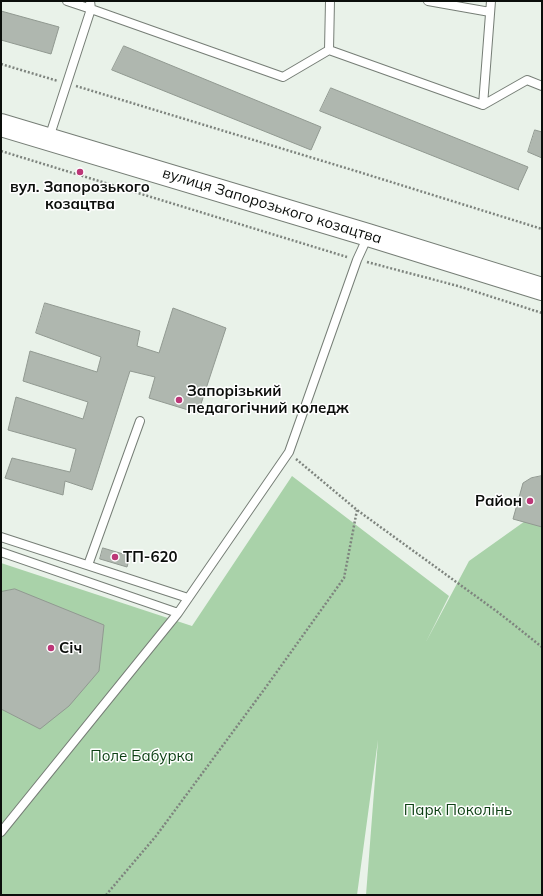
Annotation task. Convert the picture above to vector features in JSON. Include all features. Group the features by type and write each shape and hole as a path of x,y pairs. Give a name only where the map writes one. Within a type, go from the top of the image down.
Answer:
{"street":[{"name":"вулиця Запорозького козацтва","path":"1,124 542,289"}],"lane":[{"path":"67,1 91,5 283,77 329,50"},
{"path":"329,50 330,1"},
{"path":"428,1 490,12"},
{"path":"483,105 491,1"},
{"path":"49,139 91,5"},
{"path":"329,50 483,105 527,80 542,86"},
{"path":"1,832 178,613 289,452 357,260 368,235"},
{"path":"88,565 140,421"},
{"path":"1,536 188,598"},
{"path":"1,552 178,613"}],"path":[{"path":"1,64 344,167 542,229"},
{"path":"1,151 357,260 458,286 542,313"},
{"path":"289,452 357,510 499,613 542,647"},
{"path":"106,895 156,836 344,578 357,510"}],"green space":[{"name":"Поле Бабурка","path":"292,476 449,596 426,642 469,561 542,509 542,895 366,895 378,740 357,895 1,895 1,563 192,626"}],"building":[{"path":"1,11 59,27 51,54 1,40"},
{"path":"124,46 321,127 311,150 112,70"},
{"path":"331,88 528,167 518,189 519,190 320,111"},
{"path":"535,130 542,132 542,158 528,152"},
{"name":"Запорізький педагогічний коледж","path":"45,303 140,331 137,346 159,353 173,308 226,328 198,413 149,398 155,377 130,371 92,490 65,481 63,495 5,478 12,458 70,472 76,449 8,430 16,397 83,419 88,402 23,381 30,351 97,372 101,357 36,333"},
{"name":"Район","path":"542,476 542,527 513,519 523,483 531,478"},
{"name":"ТП-620","path":"103,548 130,556 127,567 100,559"},
{"name":"Січ","path":"15,589 104,625 99,671 69,706 40,729 1,709 1,592"}],"place":[{"name":"вул. Запорозького козацтва","path":"80,172"},
{"name":"Запорізький педагогічний коледж","path":"179,400"},
{"name":"Район","path":"530,501"},
{"name":"ТП-620","path":"115,557"},
{"name":"Січ","path":"51,648"}],"park label":[{"name":"Парк Поколінь","path":"458,810"}]}
